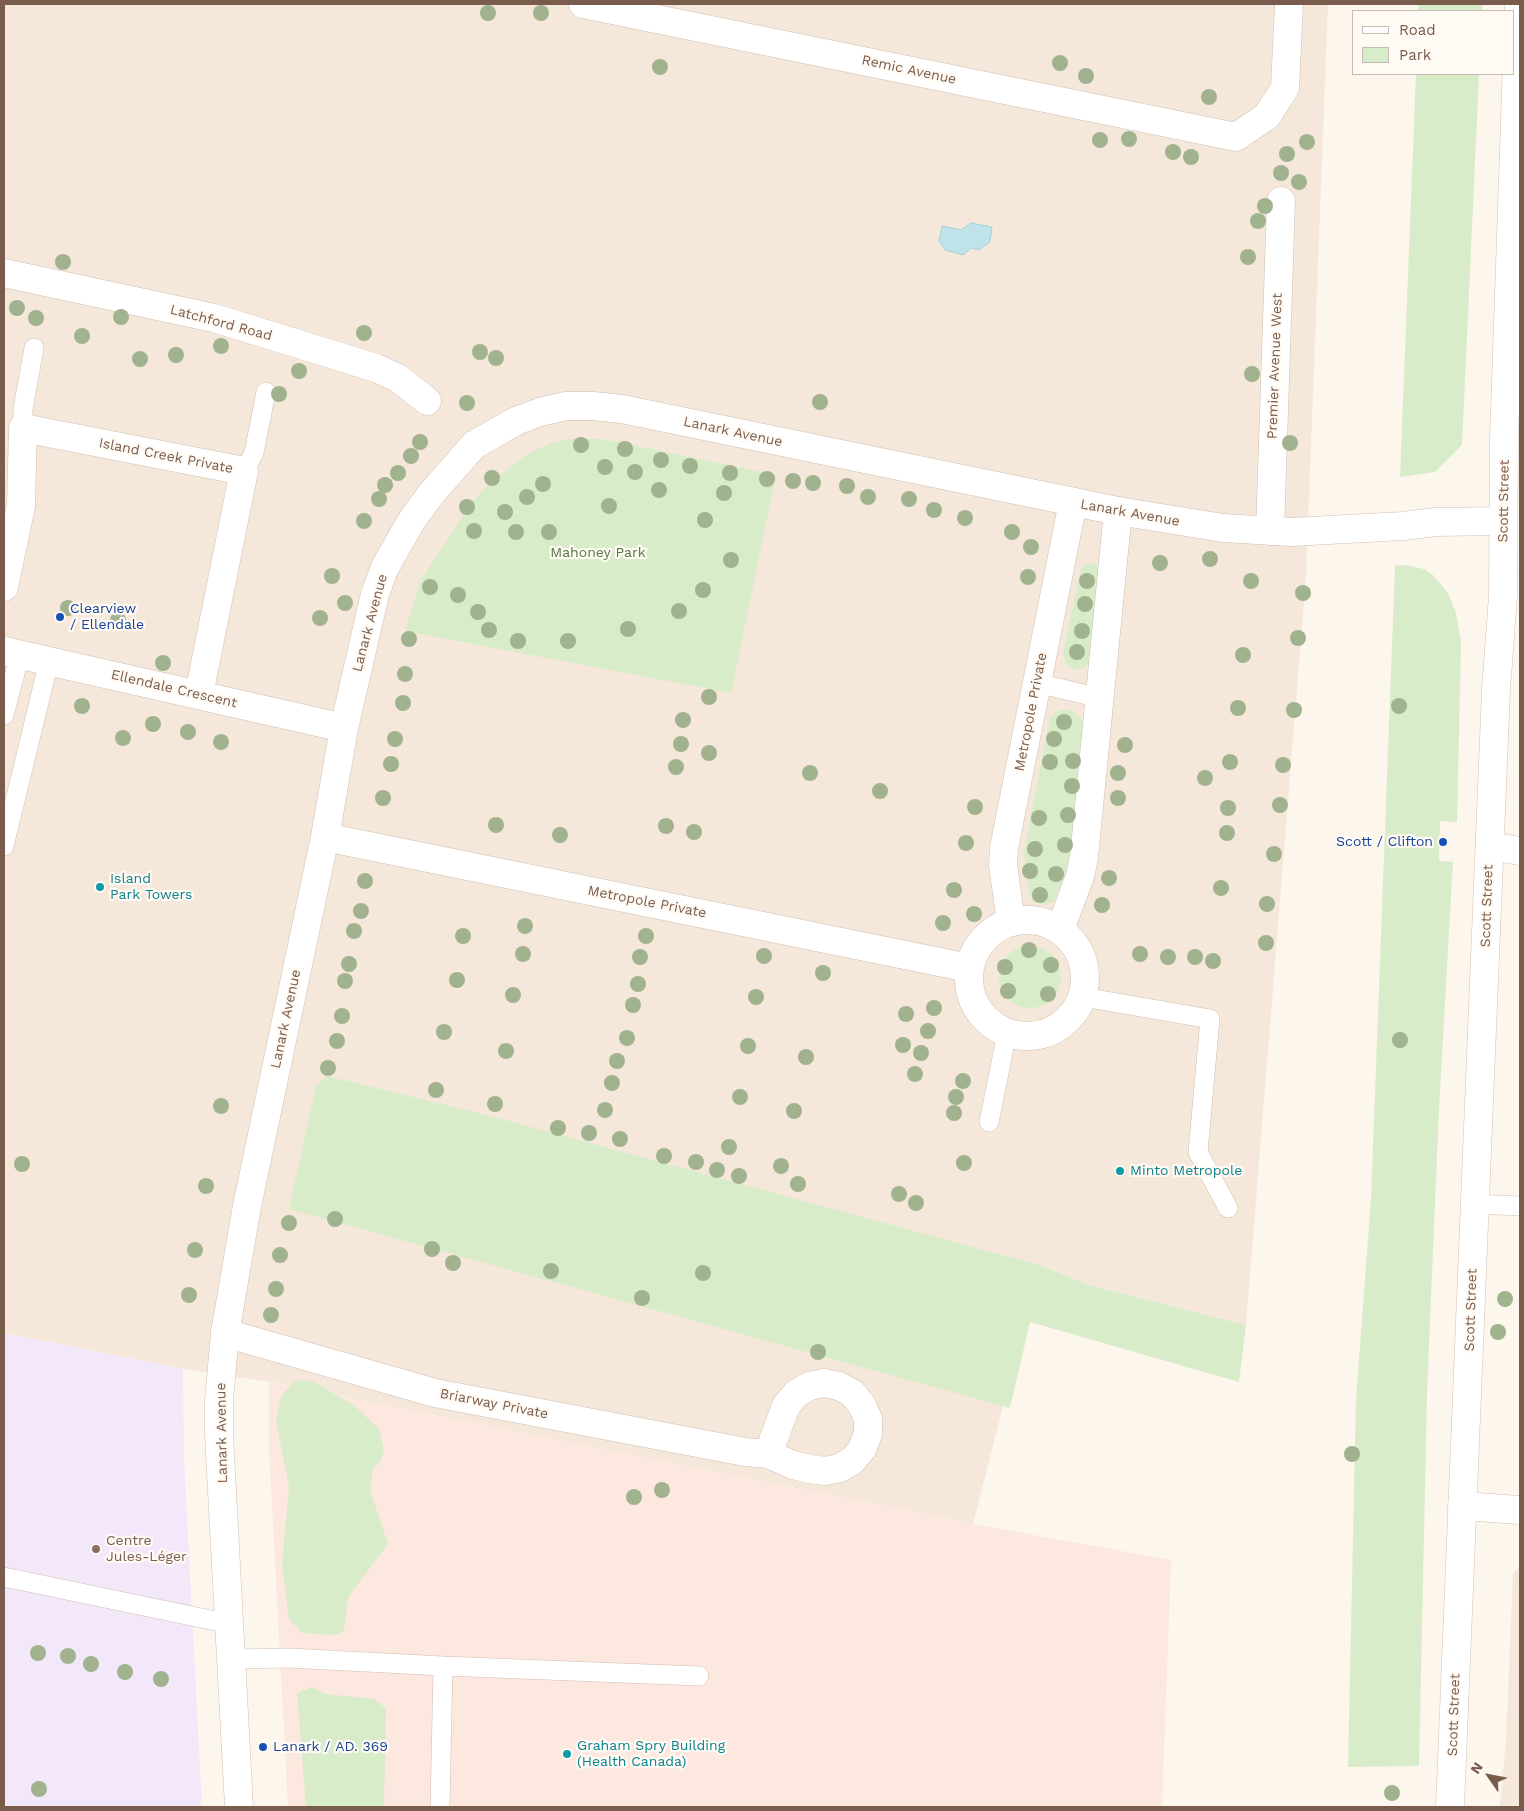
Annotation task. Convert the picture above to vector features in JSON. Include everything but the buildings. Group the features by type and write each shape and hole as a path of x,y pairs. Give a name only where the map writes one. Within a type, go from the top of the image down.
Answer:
{"street":[{"name":"Remic Avenue","path":"583,4 1236,137 1268,116 1285,88 1289,4"},
{"name":"Scott Street","path":"1450,1807 1490,846 1503,596 1512,522 1519,4"},
{"name":"Premier Avenue West","path":"1270,531 1281,201"},
{"name":"Latchford Road","path":"4,273 214,318 376,368 398,378 427,401"},
{"name":"Lanark Avenue","path":"239,1807 219,1435 219,1400 224,1334 247,1206 324,837 344,728 375,594 385,567 412,520 431,494 474,446 516,421 540,412 566,406 593,406 622,409 1118,512 1223,528 1307,532 1435,522 1512,522"},
{"name":"Island Creek Private","path":"23,428 244,471 199,694"},
{"path":"4,587 21,506 23,428"},
{"name":"Metropole Private","path":"1011,922 1003,865 1004,848 1073,502"},
{"path":"1060,930 1080,876 1084,857 1118,512"},
{"name":"Ellendale Crescent","path":"12,653 344,728"},
{"name":"Metropole Private","path":"324,837 969,968"},
{"path":"1490,846 1520,851"},
{"path":"1028,920 1044,922 1060,930 1080,952 1084,967 1082,997 1070,1017 1052,1031 1022,1037 1007,1033 993,1025 977,1007 969,984 969,968 974,953 984,939 996,928 1011,922 1028,920"},
{"name":"Briarway Private","path":"224,1334 435,1393 735,1450 768,1454"},
{"path":"1462,1506 1520,1510"}],"lane":[{"path":"23,428 23,409 34,348"},
{"path":"244,471 254,453 266,392"},
{"path":"4,715 12,653"},
{"path":"4,846 49,661"},
{"path":"1037,683 1100,698"},
{"path":"1082,997 1210,1019 1198,1152 1228,1208"},
{"path":"989,1122 1007,1033"},
{"path":"1475,1204 1520,1206"},
{"path":"4,1577 230,1624"},
{"path":"231,1659 289,1658 699,1676"},
{"path":"440,1807 443,1666"}],"shaded area":[{"path":"4,4 1328,4 1306,576 1246,1325 1089,1285 1039,1265 973,1524 270,1382 183,1369 4,1333"},
{"name":"Centre Jules-Léger","path":"4,1333 183,1369 184,1459 202,1807 4,1807"},
{"path":"269,1382 973,1524 1171,1560 1162,1807 288,1807 269,1449"},
{"path":"1520,1567 1520,1807 1508,1807 1500,1806 1506,1740 1513,1573"}],"green space":[{"path":"1418,4 1482,4 1482,10 1418,10"},
{"path":"1416,75 1479,75 1462,445 1435,472 1400,477"},
{"name":"Mahoney Park","path":"577,438 601,439 623,443 776,475 731,693 405,631 421,580 472,502 489,484 526,455 551,443"},
{"path":"1088,563 1095,564 1101,570 1093,656 1086,667 1076,670 1066,664 1063,653 1081,568"},
{"path":"1405,565 1424,569 1432,574 1448,593 1456,613 1461,642 1457,822 1440,821 1439,861 1453,862 1439,1108 1427,1394 1419,1766 1348,1767 1356,1399 1371,1199 1395,566"},
{"path":"1060,710 1073,710 1085,724 1071,859 1066,876 1053,902 1044,905 1033,902 1029,894 1024,852 1050,717"},
{"path":"1030,946 1047,951 1052,955 1056,960 1061,977 1056,994 1052,999 1047,1003 1030,1008 1013,1003 1008,999 1004,994 999,977 1004,960 1008,955 1013,951"},
{"path":"327,1076 487,1115 1039,1265 1089,1285 1246,1325 1239,1382 1030,1322 1010,1408 289,1209 316,1086"},
{"path":"304,1380 314,1382 354,1405 379,1429 384,1450 381,1461 373,1468 370,1490 388,1544 348,1597 344,1631 334,1635 302,1633 289,1619 282,1566 289,1487 276,1422 280,1400 285,1392 293,1382"},
{"path":"312,1687 326,1694 374,1699 386,1708 384,1807 306,1807 297,1693"}],"water":[{"path":"971,223 992,227 990,242 979,250 971,248 963,255 945,250 939,241 942,226 961,230"}],"place":[{"name":"Clearview / Ellendale","path":"60,617"},
{"name":"Scott / Clifton","path":"1443,842"},
{"name":"Island Park Towers","path":"100,887"},
{"name":"Minto Metropole","path":"1120,1171"},
{"name":"Centre Jules-Léger","path":"96,1549"},
{"name":"Lanark / AD. 369","path":"263,1747"},
{"name":"Graham Spry Building (Health Canada)","path":"567,1754"}]}
